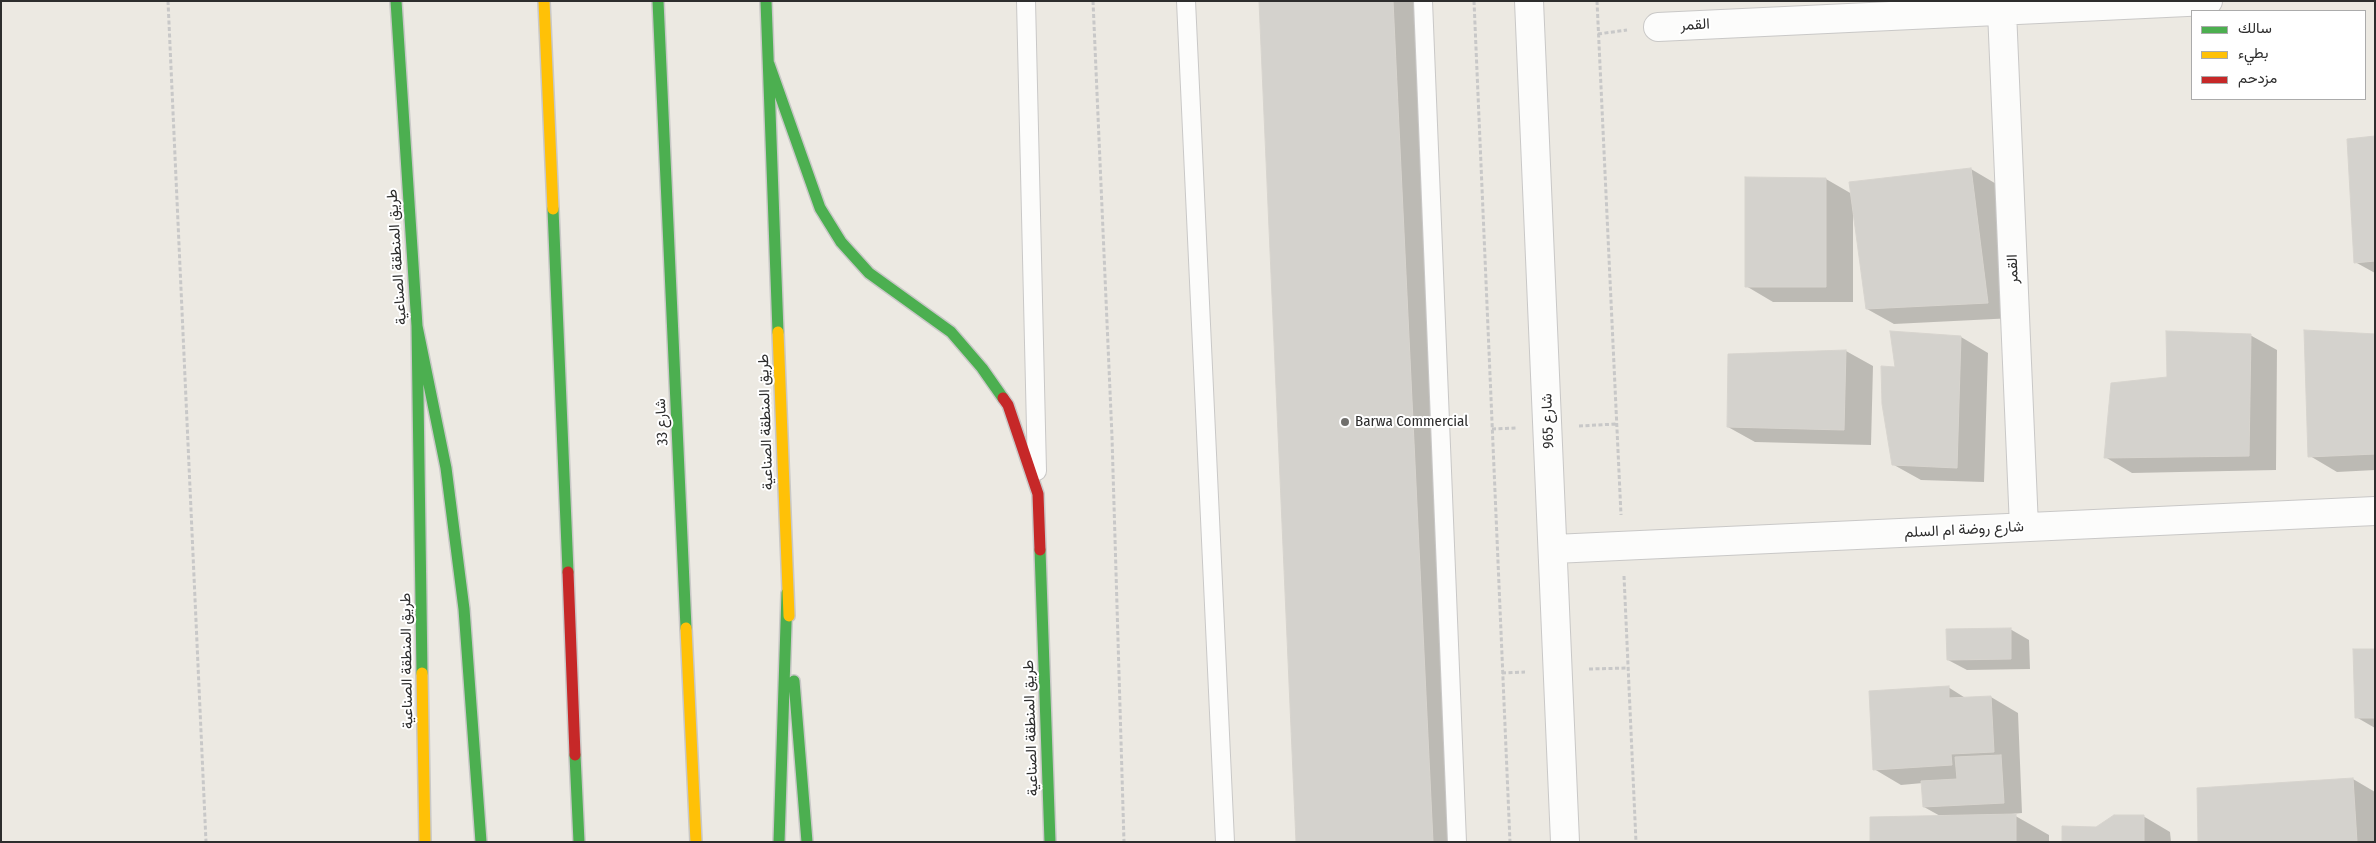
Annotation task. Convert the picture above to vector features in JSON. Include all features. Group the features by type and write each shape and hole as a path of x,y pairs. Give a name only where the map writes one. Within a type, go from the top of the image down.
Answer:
{"main road":[{"name":"طريق المنطقة الصناعية","path":"396,1 417,326 425,842"},
{"path":"544,1 579,842"},
{"name":"شارع 33","path":"658,1 696,842"},
{"name":"طريق المنطقة الصناعية","path":"766,1 787,593 807,842"},
{"name":"طريق المنطقة الصناعية","path":"769,64 820,208 841,242 869,273 951,332 982,368 1008,405 1038,494 1050,842"},
{"path":"417,326 446,468 464,610 481,842"},
{"path":"779,842 787,593"}],"street":[{"name":"شارع 965","path":"1530,1 1565,842"},
{"name":"القمر","path":"1658,27 2208,1"},
{"name":"القمر","path":"2002,11 2024,527"},
{"name":"شارع روضة ام السلم","path":"1554,549 2375,511"}],"lane":[{"path":"1026,1 1038,494"},
{"path":"1186,1 1225,842"},
{"path":"1423,1 1457,842"}],"path":[{"path":"168,1 206,842"},
{"path":"1093,1 1112,437 1124,842"},
{"path":"1474,1 1510,842"},
{"path":"1597,1 1636,842"}],"building":[{"name":"Barwa Commercial","path":"1259,1 1393,1 1433,842 1296,842"},
{"path":"2375,136 2375,261 2354,263 2347,139"},
{"path":"1971,168 1988,303 1866,309 1849,182"},
{"path":"1745,177 1826,178 1826,287 1745,287"},
{"path":"2304,330 2375,334 2375,454 2308,457"},
{"path":"1890,331 1961,336 1957,468 1892,465 1882,404 1881,366 1895,367"},
{"path":"2166,331 2251,334 2249,456 2104,458 2111,383 2167,377"},
{"path":"1846,350 1844,430 1727,427 1728,354"},
{"path":"2011,628 2011,659 1947,660 1946,629"},
{"path":"2353,649 2375,649 2375,718 2355,718"},
{"path":"1949,686 1949,698 1991,696 1994,752 1951,754 1952,765 1873,770 1869,691"},
{"path":"2001,755 2004,803 1923,807 1921,781 1957,779 1955,757"},
{"path":"2353,778 2357,842 2198,842 2197,788"},
{"path":"2016,814 2016,842 1870,842 1870,817"},
{"path":"2114,815 2144,815 2144,842 2062,842 2062,826 2096,827"}],"traffic: fast":[{"path":"396,1 417,326 422,673"},
{"path":"658,1 686,628"},
{"path":"766,1 778,332"},
{"path":"769,64 820,208 841,242 869,273 951,332 982,368 1003,398"},
{"path":"553,209 568,572"},
{"path":"417,326 446,468 464,609 481,842"},
{"path":"1040,550 1050,842"},
{"path":"779,842 787,593"},
{"path":"794,681 807,842"},
{"path":"575,755 579,842"}],"traffic: slow":[{"path":"544,1 553,209"},
{"path":"778,332 789,616"},
{"path":"686,628 696,842"},
{"path":"422,673 425,842"}],"traffic: jam":[{"path":"1003,398 1008,405 1038,494 1040,550"},
{"path":"568,572 575,755"}],"place":[{"name":"Barwa Commercial","path":"1345,422"}]}
